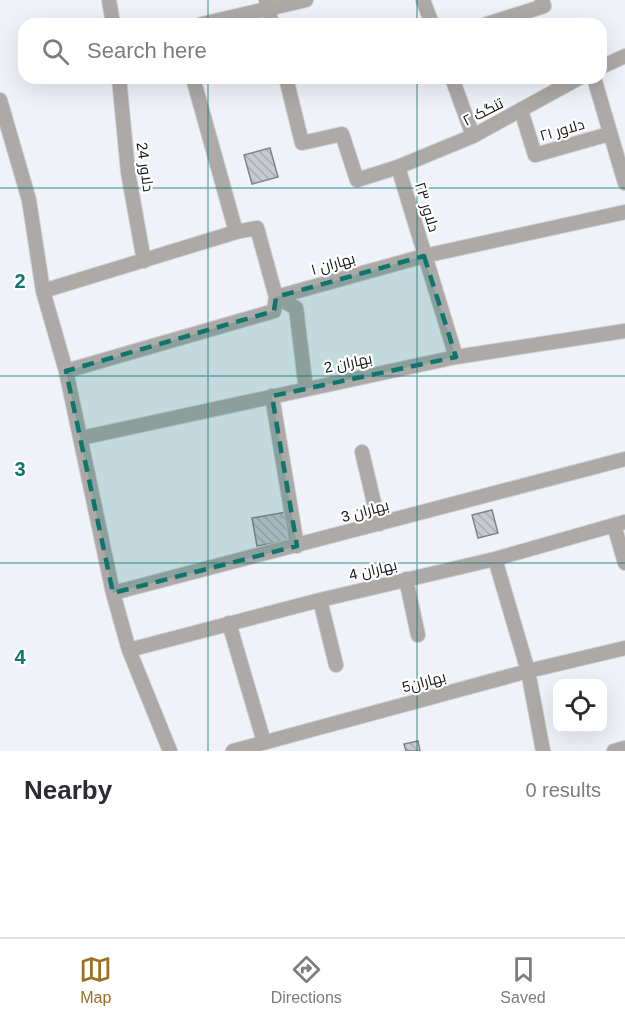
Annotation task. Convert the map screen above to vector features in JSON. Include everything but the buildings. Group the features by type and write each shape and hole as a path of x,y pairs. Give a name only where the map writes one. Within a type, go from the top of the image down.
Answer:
{"street":[{"path":"109,0 112,18"},
{"path":"223,18 267,5 306,0"},
{"path":"423,0 428,18"},
{"path":"504,18 543,3"},
{"path":"607,64 625,56"},
{"name":"دلاور 24","path":"120,84 128,172 144,261"},
{"path":"195,84 236,232"},
{"name":"تنگک ۲","path":"287,84 302,143 342,134 357,180 398,167 473,136 568,84"},
{"path":"454,84 473,136"},
{"path":"596,84 625,183"},
{"path":"0,100 29,200 43,291 66,371 113,592 129,650 170,751"},
{"name":"دلاور ۲۱","path":"521,110 535,155 609,134"},
{"name":"دلاور ۲۳","path":"398,167 456,357"},
{"name":"بهاران ۱","path":"276,297 424,256 625,212"},
{"path":"43,291 236,232 257,228 276,297 274,311 66,371"},
{"path":"276,297 296,308 306,389"},
{"name":"بهاران 2","path":"81,438 456,357 625,331"},
{"path":"272,396 297,546"},
{"path":"362,452 379,524"},
{"name":"بهاران 3","path":"113,592 625,459"},
{"path":"620,524 625,563"},
{"name":"بهاران 4","path":"129,650 320,600 495,559 620,524"},
{"path":"495,559 528,671 543,751"},
{"path":"406,579 418,635"},
{"path":"320,600 336,665"},
{"path":"230,623 264,742"},
{"name":"بهاران5","path":"233,751 528,671 625,648"},
{"path":"614,751 625,748"}],"highlighted area":[{"path":"424,256 456,357 272,396 297,546 113,593 66,371 274,311 276,297"}]}
